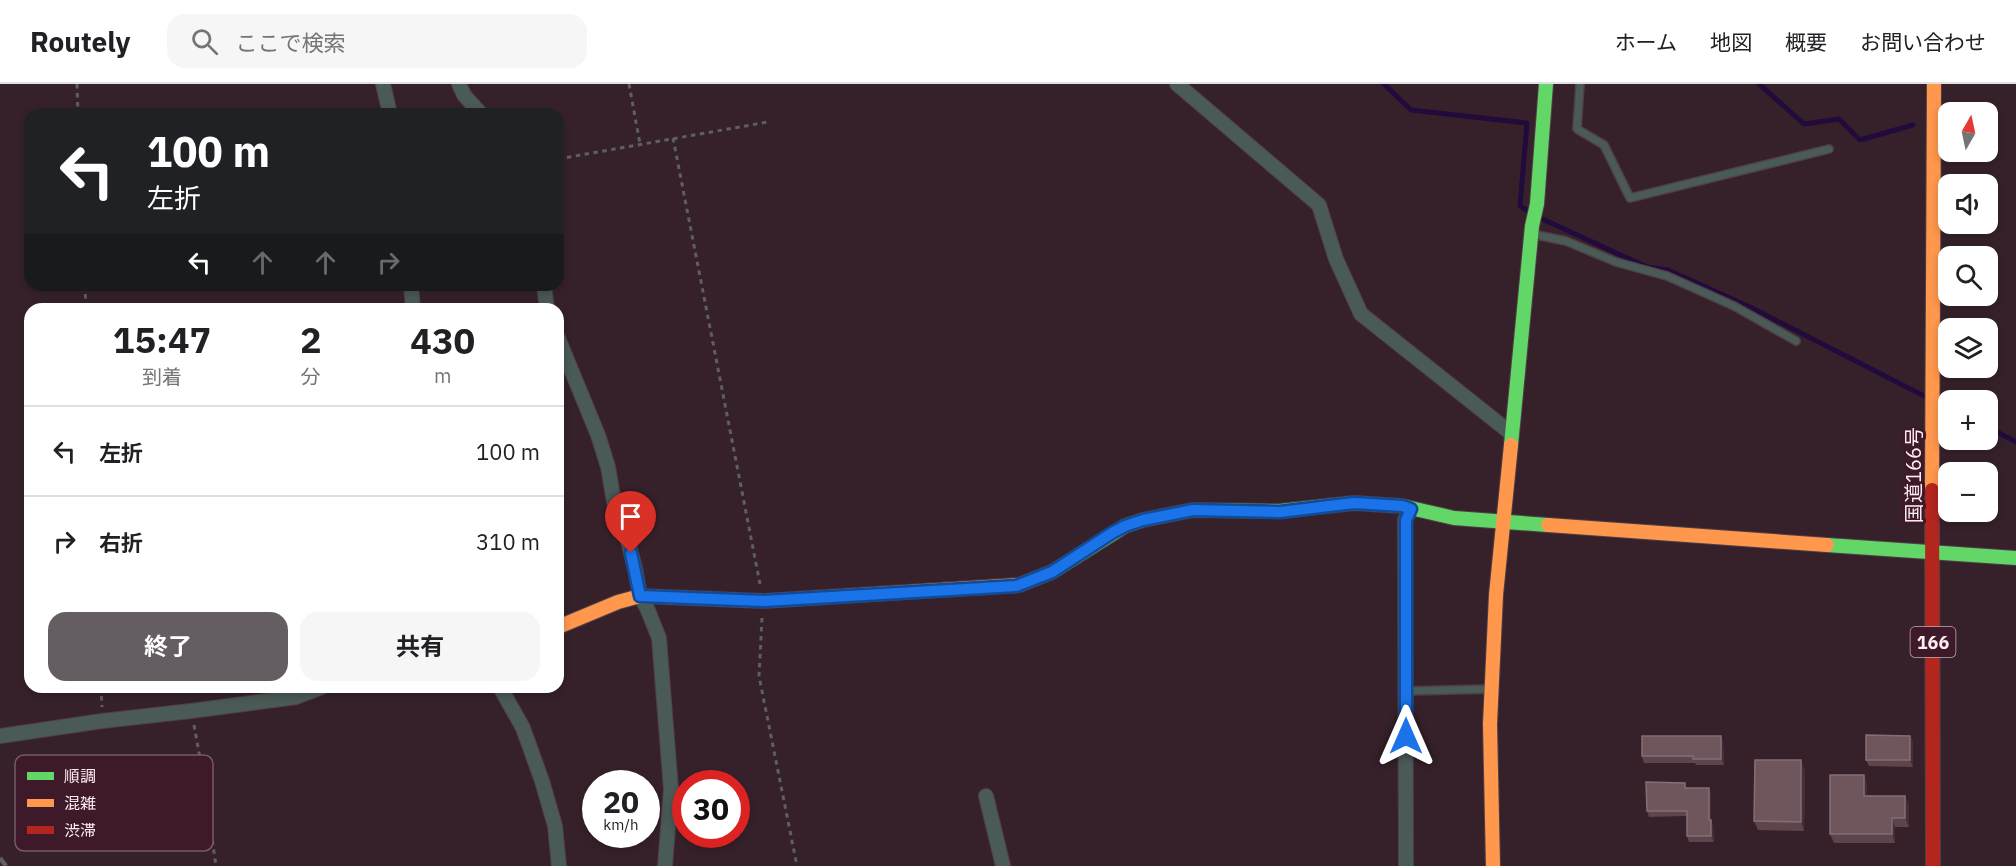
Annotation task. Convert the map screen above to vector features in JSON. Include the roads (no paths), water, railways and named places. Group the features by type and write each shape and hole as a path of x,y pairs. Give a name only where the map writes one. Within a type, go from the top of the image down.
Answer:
{"main road":[{"path":"1493,866 1490,763 1496,595 1532,230 1537,204 1546,84"},
{"name":"国道166号","path":"1933,866 1931,444 1934,84"},
{"path":"564,624 618,602 640,596 763,606 1016,586 1052,572 1125,526 1193,510 1280,512 1354,503 1402,506 1454,518 2016,558"}],"street":[{"path":"383,84 389,108"},
{"path":"459,84 464,95 476,108"},
{"path":"1177,84 1319,205 1336,259 1361,314 1512,434"},
{"path":"564,353 601,446 608,467 619,531 627,538 640,596 659,638 671,789 665,866"},
{"path":"1406,866 1406,520 1411,509"},
{"path":"0,736 296,697 306,693"},
{"path":"504,693 524,728 542,781 555,826 559,866"},
{"path":"986,796 1003,866"}],"lane":[{"path":"1580,84 1576,129 1604,145 1630,198 1829,148"},
{"path":"1532,230 1566,241 1616,262 1667,276 1734,306 1796,341"},
{"path":"1406,691 1491,688"}],"waterway":[{"path":"1384,84 1411,110 1527,123 1520,206 1530,212"},
{"path":"1759,84 1804,124 1839,119 1860,140 1913,125"},
{"path":"1538,217 1647,267 1668,270 1752,308 1926,397"},
{"path":"1998,432 2016,442"}],"railway":[{"path":"0,858 6,866"}]}
